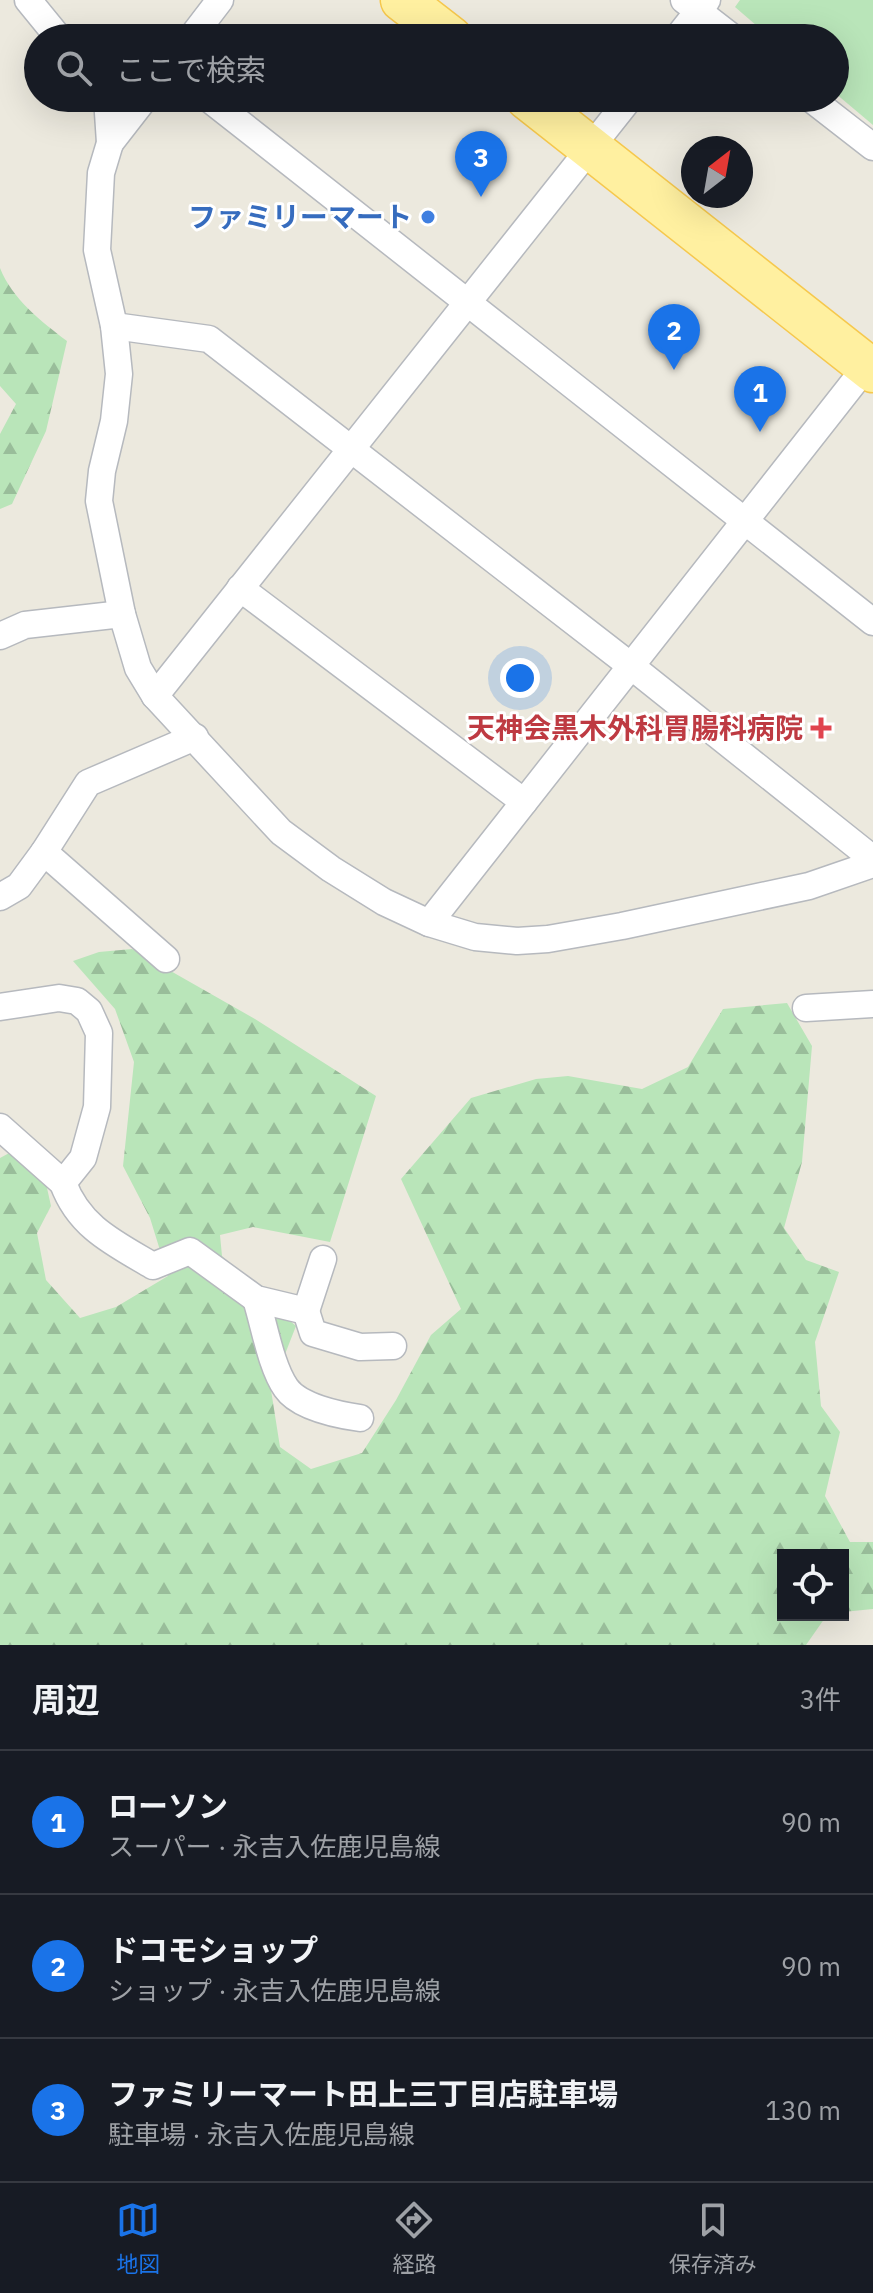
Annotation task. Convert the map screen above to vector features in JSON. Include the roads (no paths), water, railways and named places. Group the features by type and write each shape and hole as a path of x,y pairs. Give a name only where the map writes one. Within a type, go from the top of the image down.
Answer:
{"main road":[{"path":"402,0 433,24"},
{"path":"545,112 871,365"}],"street":[{"path":"28,0 48,24"},
{"path":"202,24 220,0"},
{"path":"685,24 696,4 718,24"},
{"path":"108,112 110,143 101,173 97,250 114,326 119,374 99,501 122,614 138,668 155,696 281,832 344,878 384,902 429,923 475,937 517,941 548,939 809,886 873,862"},
{"path":"110,143 134,112"},
{"path":"226,112 873,622"},
{"path":"155,696 619,112"},
{"path":"828,112 873,147"},
{"path":"114,326 209,339 631,666 873,862"},
{"path":"429,923 871,365"},
{"path":"240,588 524,802"},
{"path":"0,636 25,625 122,614"},
{"path":"0,897 19,886 88,783 195,737"},
{"path":"44,852 166,959"},
{"path":"0,1007 59,998 77,1001 89,1011 99,1033 97,1107 83,1158 63,1183"},
{"path":"806,1008 873,1004"},
{"path":"0,1127 63,1183 70,1203 98,1234 153,1266 190,1251 256,1299 306,1311"},
{"path":"323,1259 306,1311 313,1333 360,1347 393,1346"},
{"path":"256,1299 286,1390 310,1405 338,1415 360,1418"}],"place":[{"name":"ファミリーマート田上三丁目店駐車場","path":"481,197"},
{"name":"ファミリーマート","path":"428,217"},
{"name":"ドコモショップ","path":"674,370"},
{"name":"ローソン","path":"760,432"},
{"name":"天神会黒木外科胃腸科病院","path":"821,728"}]}
